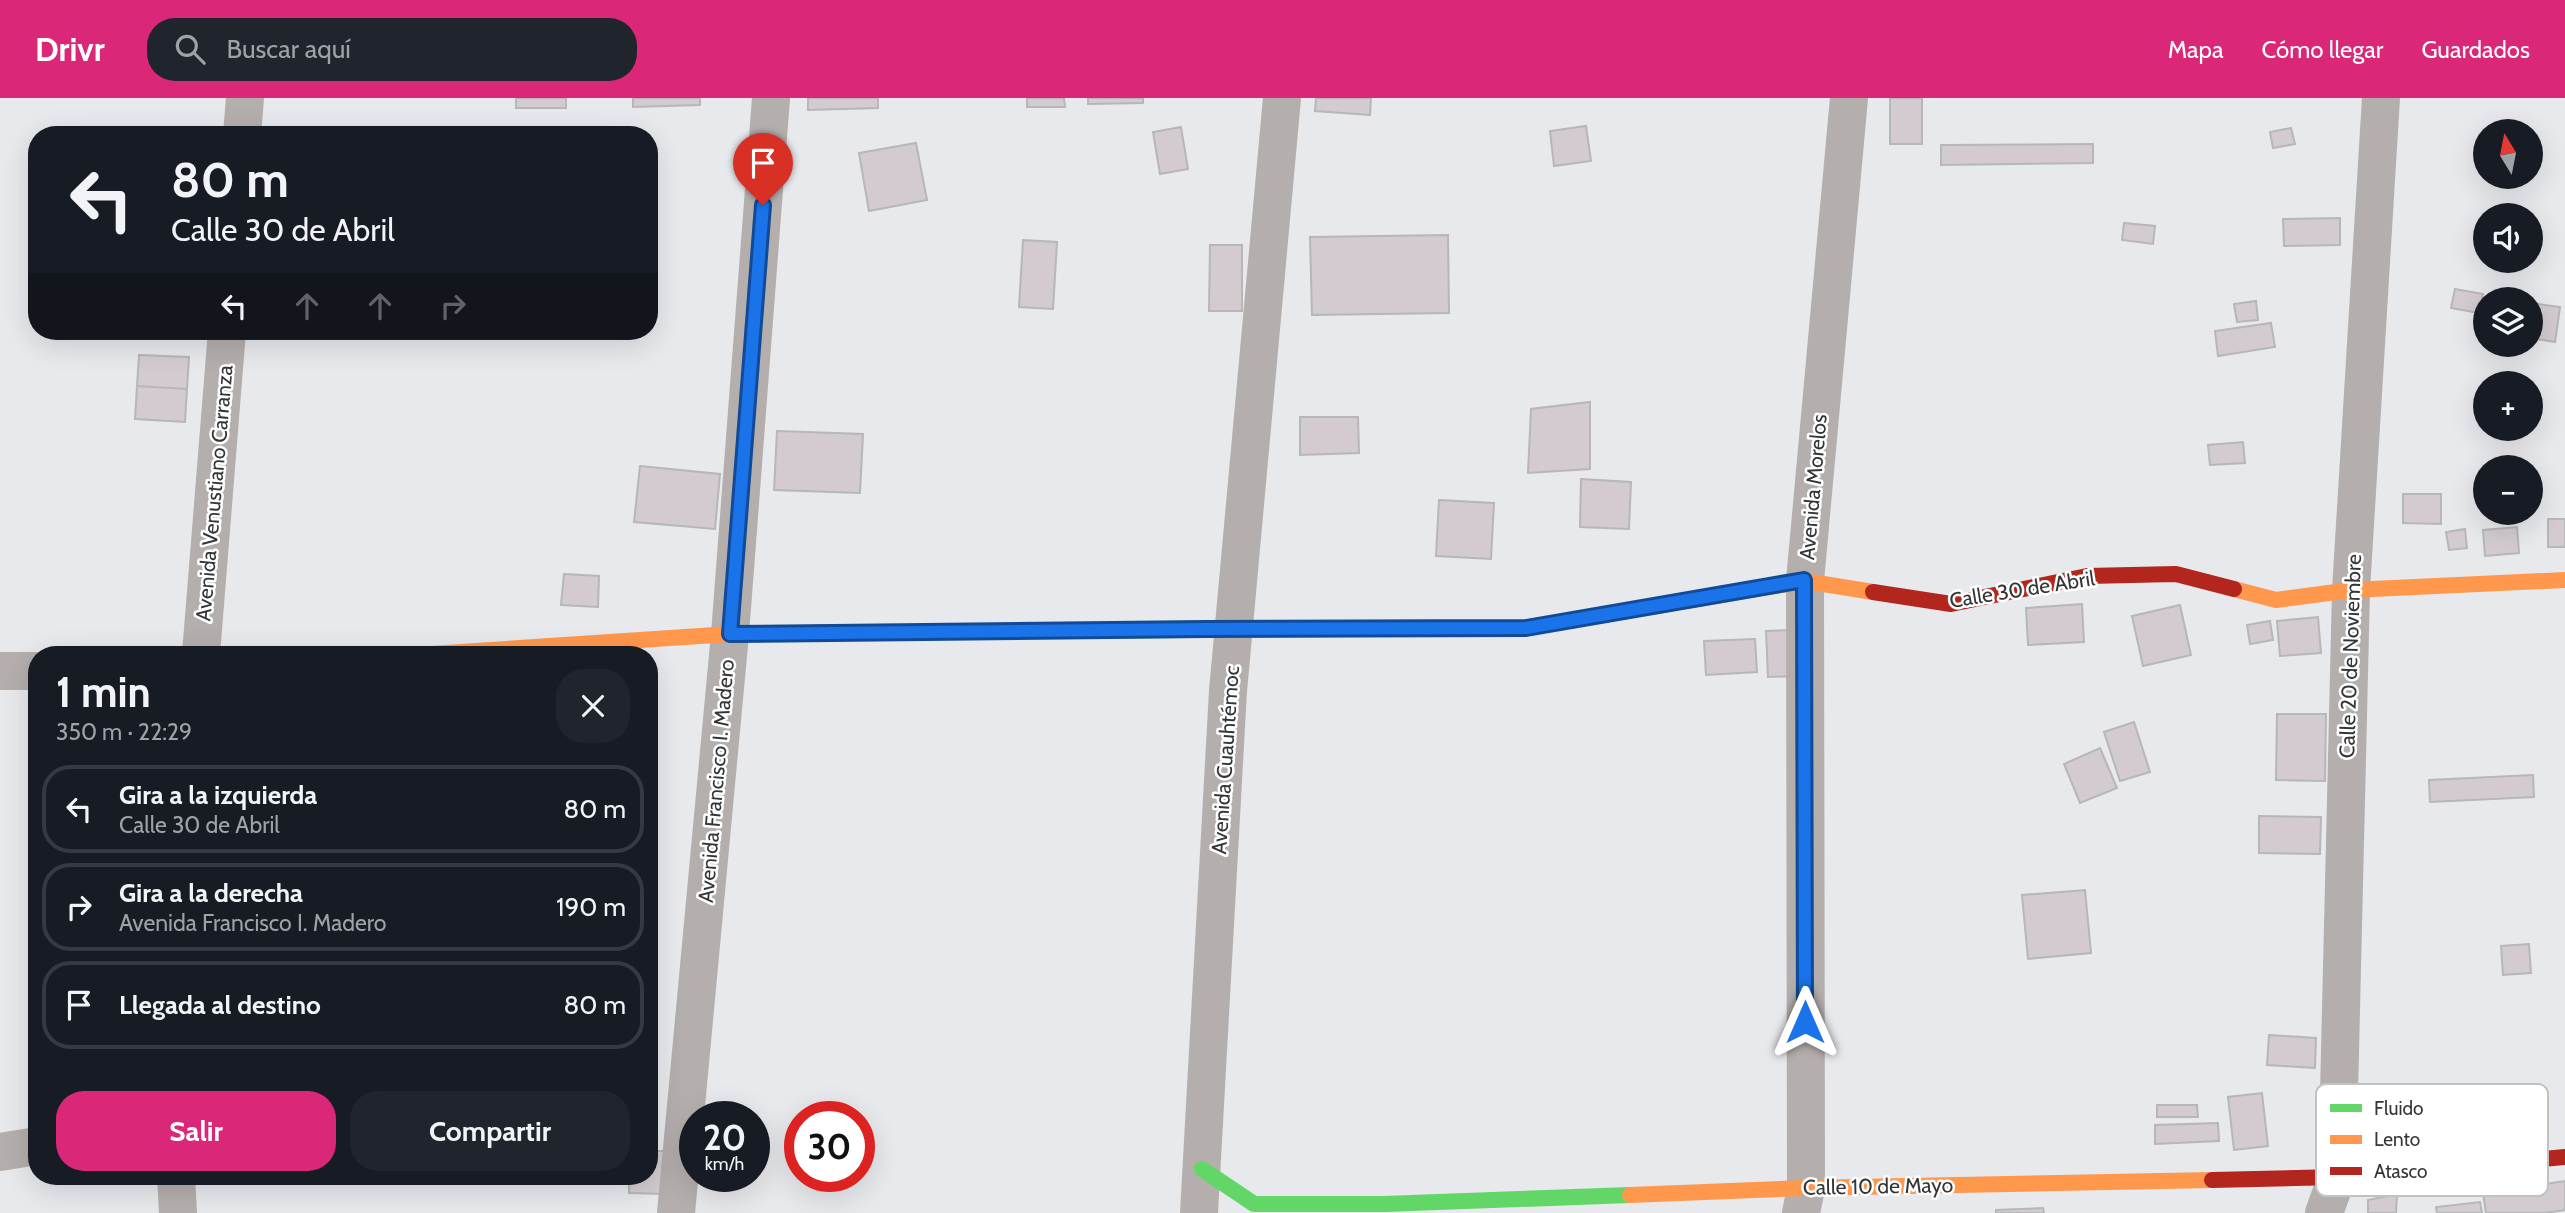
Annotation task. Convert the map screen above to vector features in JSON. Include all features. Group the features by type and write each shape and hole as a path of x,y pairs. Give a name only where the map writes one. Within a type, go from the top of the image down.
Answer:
{"street":[{"path":"243,126 245,98"},
{"name":"Avenida Francisco I. Madero","path":"676,1213 730,634 771,98"},
{"name":"Avenida Cuauhtémoc","path":"1199,1213 1227,691 1282,98"},
{"name":"Avenida Morelos","path":"1803,1200 1804,580 1849,98"},
{"name":"Calle 20 de Noviembre","path":"2339,1084 2351,590 2381,98"},
{"name":"Avenida Venustiano Carranza","path":"202,646 226,340"},
{"name":"Calle 30 de Abril","path":"551,646 730,634 1526,628 1804,580 1951,604 2087,576 2176,574 2276,600 2351,590 2565,580"},
{"path":"0,671 28,671"},
{"path":"0,1152 28,1147"},
{"name":"Calle 10 de Mayo","path":"1202,1169 1254,1204 1803,1200 2316,1178"},
{"path":"176,1185 178,1213"},
{"name":"Calle 20 de Noviembre","path":"2324,1213 2330,1196"}],"building":[{"path":"516,98 566,98 566,108 516,108"},
{"path":"633,98 700,98 700,105 633,107"},
{"path":"808,98 878,98 878,108 808,110"},
{"path":"1027,98 1064,98 1065,107 1027,107"},
{"path":"1088,98 1143,98 1143,103 1088,104"},
{"path":"1316,98 1371,98 1370,115 1315,111"},
{"path":"1890,98 1922,98 1922,144 1890,144"},
{"path":"1586,126 1591,161 1554,166 1550,131"},
{"path":"1181,127 1188,169 1160,174 1153,132"},
{"path":"2291,128 2295,144 2273,148 2270,132"},
{"path":"916,143 927,200 869,211 859,153"},
{"path":"2093,144 2093,163 1941,165 1941,145"},
{"path":"2340,218 2340,245 2284,246 2283,219"},
{"path":"2124,223 2155,226 2153,244 2122,240"},
{"path":"1448,235 1449,313 1312,315 1310,237"},
{"path":"1023,240 1057,242 1053,309 1019,307"},
{"path":"1210,245 1242,245 1242,311 1209,311"},
{"path":"2455,289 2473,292 2473,312 2451,308"},
{"path":"2256,301 2258,320 2237,322 2234,304"},
{"path":"2543,305 2560,307 2555,342 2543,340"},
{"path":"2271,323 2275,347 2218,356 2215,331"},
{"path":"139,355 189,357 187,389 137,386"},
{"path":"137,386 187,389 185,422 135,419"},
{"path":"1590,402 1590,469 1528,473 1531,409"},
{"path":"1300,417 1358,417 1359,453 1300,455"},
{"path":"777,431 863,434 860,493 774,490"},
{"path":"2243,442 2245,463 2210,465 2208,445"},
{"path":"640,466 720,474 715,529 634,522"},
{"path":"1581,479 1631,482 1629,529 1580,527"},
{"path":"2403,494 2441,494 2441,524 2403,523"},
{"path":"1439,500 1494,503 1491,559 1436,556"},
{"path":"2548,519 2565,519 2565,547 2548,547"},
{"path":"2517,527 2519,553 2485,556 2483,530"},
{"path":"2465,529 2467,548 2449,550 2446,532"},
{"path":"564,574 599,576 598,607 561,605"},
{"path":"2082,604 2084,642 2028,645 2026,608"},
{"path":"2180,605 2191,655 2143,666 2132,616"},
{"path":"2318,617 2321,653 2280,656 2277,621"},
{"path":"2270,621 2273,640 2250,644 2247,625"},
{"path":"1795,630 1796,676 1768,677 1766,631"},
{"path":"1755,639 1757,672 1706,675 1704,641"},
{"path":"2277,714 2326,714 2325,781 2276,780"},
{"path":"2134,722 2150,772 2120,781 2104,732"},
{"path":"2100,748 2117,788 2080,803 2064,764"},
{"path":"2533,775 2534,797 2430,802 2429,780"},
{"path":"2259,816 2321,817 2320,854 2259,853"},
{"path":"2085,890 2091,953 2028,959 2022,895"},
{"path":"2529,944 2531,973 2503,975 2501,946"},
{"path":"2269,1035 2316,1038 2315,1068 2267,1065"},
{"path":"2262,1093 2268,1146 2234,1150 2228,1097"},
{"path":"2157,1105 2197,1105 2198,1117 2157,1117"},
{"path":"2218,1123 2219,1141 2155,1144 2155,1125"},
{"path":"658,1151 666,1151 665,1194 629,1193 629,1185 658,1185"},
{"path":"2565,1181 2565,1210 2545,1213 2486,1213 2483,1196 2548,1196 2548,1183"},
{"path":"2397,1196 2396,1213 2368,1213 2368,1200"},
{"path":"2480,1202 2482,1213 2437,1213 2436,1207"},
{"path":"2043,1208 2044,1213 1996,1213 1996,1210"}],"traffic: fast":[{"path":"1026,631 1359,629"},
{"path":"1202,1169 1254,1204 1384,1204 1630,1195"}],"traffic: slow":[{"path":"2234,589 2276,600 2351,590 2565,580"},
{"path":"1359,629 1526,628 1805,581 1873,592"},
{"path":"551,646 730,634 806,633"},
{"path":"1630,1195 1806,1188 2212,1180"}],"traffic: jam":[{"path":"1873,592 1951,604 2087,576 2176,574 2234,589"},
{"path":"806,633 1026,631"},
{"path":"2548,1158 2565,1157"},
{"path":"2212,1180 2316,1178"}],"route":[{"path":"763,205 730,634 1526,628 1804,580 1805,1022"}]}
